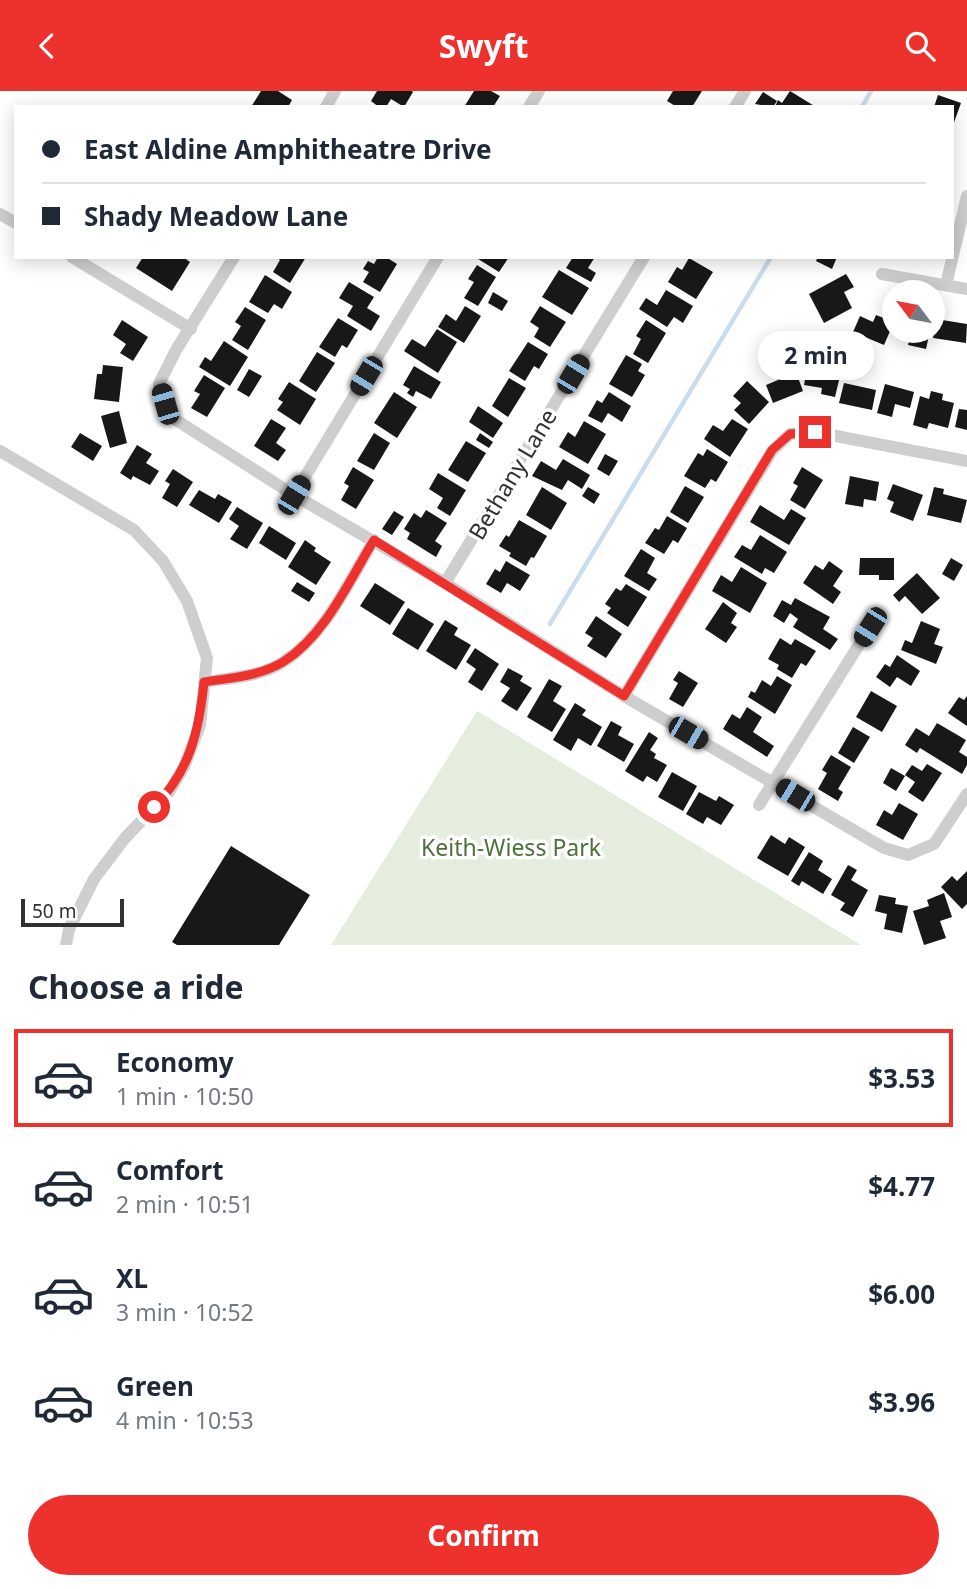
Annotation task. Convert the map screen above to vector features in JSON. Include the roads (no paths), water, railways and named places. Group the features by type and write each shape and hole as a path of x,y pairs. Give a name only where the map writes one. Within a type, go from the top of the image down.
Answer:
{"street":[{"path":"954,251 967,196"},
{"path":"75,259 191,329"},
{"path":"233,259 176,350 159,384 165,404 176,420 294,495 445,583 624,696 884,848 908,855 934,844 967,794"},
{"path":"294,495 437,259"},
{"name":"Bethany Lane","path":"445,583 642,259"},
{"path":"946,285 952,259"},
{"path":"882,274 967,289"},
{"path":"624,696 772,450 790,434 815,432 967,461"},
{"path":"0,451 134,530 163,561 187,601 207,657 200,725 184,767 169,792 125,838 94,879 69,929 66,945"},
{"path":"204,682 250,675 283,662 310,639 328,615 374,540"},
{"path":"759,805 870,627"}],"waterway":[{"path":"863,105 871,91"},
{"path":"550,624 770,259"}],"park label":[{"name":"Keith-Wiess Park","path":"511,847"}]}
